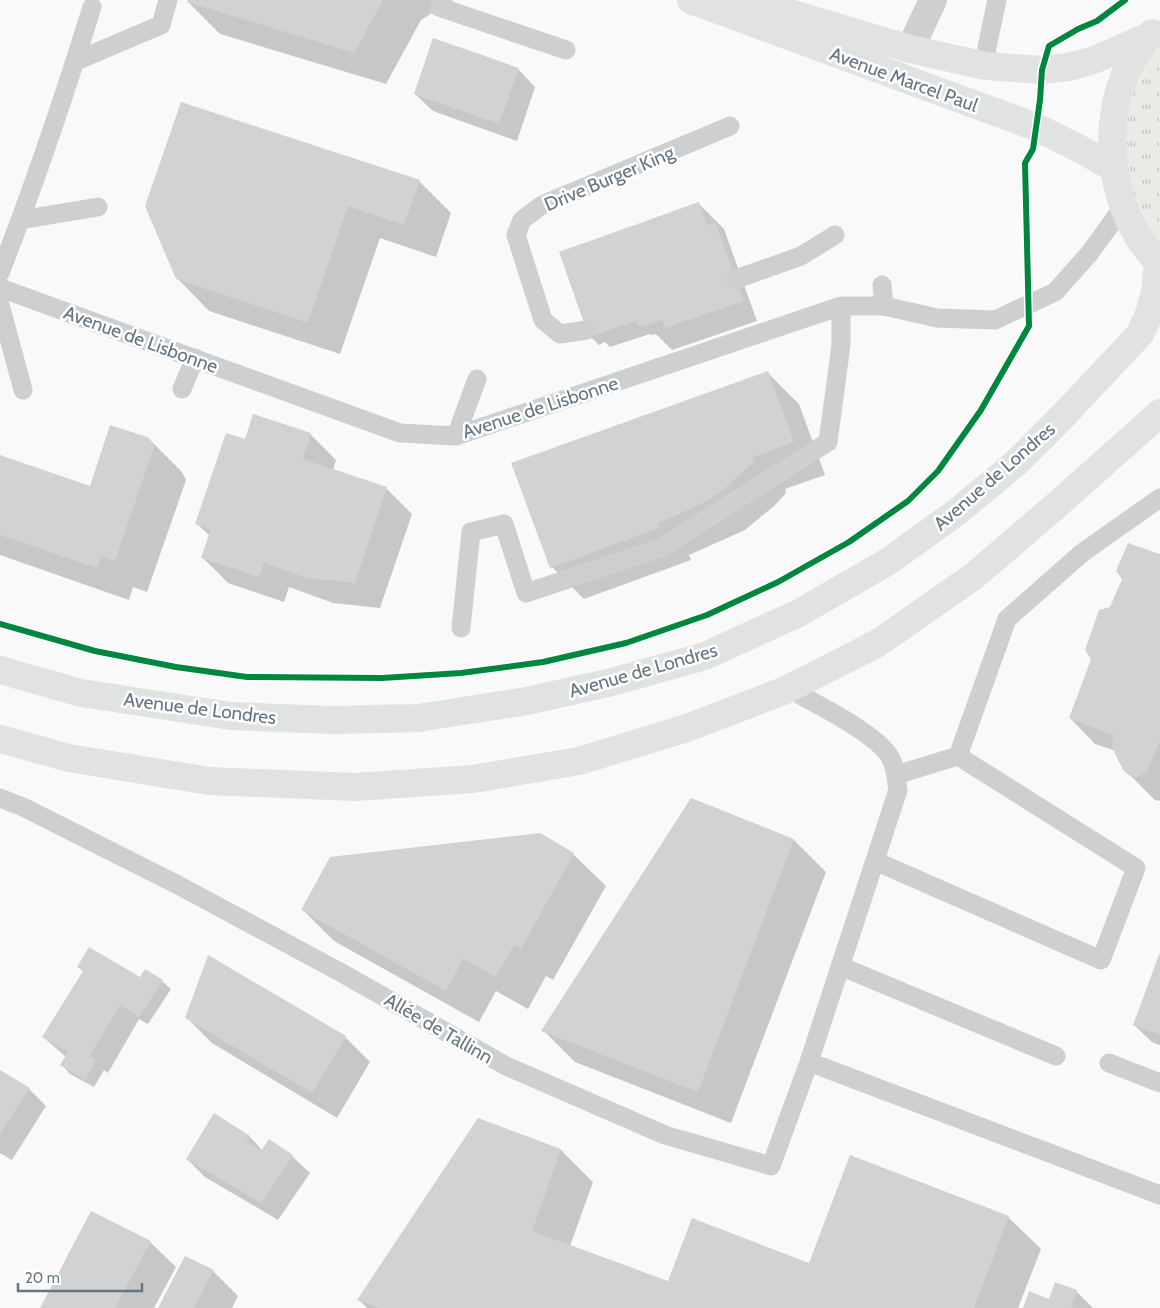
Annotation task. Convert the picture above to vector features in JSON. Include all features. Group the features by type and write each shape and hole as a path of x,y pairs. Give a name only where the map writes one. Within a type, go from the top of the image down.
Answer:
{"main road":[{"name":"Avenue Marcel Paul","path":"691,0 1036,127 1113,168"},
{"name":"Avenue Marcel Paul","path":"746,0 910,49 986,66 1042,70 1068,67 1094,60 1154,31"},
{"path":"1154,31 1124,77 1113,122 1113,168 1123,207 1138,236 1159,263"},
{"name":"Avenue de Londres","path":"0,670 81,693 222,715 334,720 418,718 527,701 612,682 705,656 799,613 889,561 957,512 1017,462 1140,334 1149,314 1159,263"},
{"path":"0,739 69,758 209,781 354,787 474,780 580,761 687,728 789,689 878,643 974,576 1059,504 1160,413"}],"street":[{"path":"910,49 933,0"}],"lane":[{"path":"76,60 161,25 168,0"},
{"path":"443,0 439,7 566,50"},
{"path":"986,66 987,47 997,0"},
{"path":"0,273 76,60 92,7"},
{"name":"Drive Burger King","path":"586,330 560,334 544,320 516,235 522,220 542,205 730,126"},
{"path":"20,220 98,207"},
{"name":"Avenue de Lisbonne","path":"0,288 400,433 456,436 841,306 884,306 937,318 995,320 1055,292 1089,254 1123,207"},
{"path":"736,279 801,256 836,234"},
{"path":"882,285 884,306"},
{"path":"0,305 23,390"},
{"path":"461,628 471,532 504,524 526,593 661,548 828,442 841,344 841,306"},
{"path":"182,389 195,358"},
{"path":"456,436 477,379"},
{"path":"958,756 1007,619 1082,553 1160,498"},
{"path":"789,689 850,723 881,746 891,758 898,790 809,1062 1160,1195"},
{"path":"896,776 958,756"},
{"path":"875,861 1101,960 1136,868 958,756"},
{"name":"Allée de Tallinn","path":"0,798 23,807 187,890 340,972 506,1066 665,1136 771,1166 809,1062"},
{"path":"0,814 23,807"},
{"path":"840,966 1056,1056"},
{"path":"1109,1062 1160,1084"}],"green space":[{"path":"1160,24 1160,264 1138,236 1113,121"}],"building":[{"path":"188,0 383,0 354,53 187,2"},
{"path":"433,38 519,68 499,124 414,94"},
{"path":"181,102 420,180 404,225 348,206 308,323 176,279 145,206"},
{"path":"699,202 707,225 715,222 744,301 665,328 662,320 641,327 635,321 589,337 559,252"},
{"path":"768,371 794,442 753,457 754,461 723,490 698,506 657,523 659,528 550,568 511,463"},
{"path":"253,414 311,433 303,459 387,487 355,583 307,578 264,563 259,577 201,558 211,529 195,524 226,433 245,439"},
{"path":"110,425 147,437 154,447 115,561 101,556 97,568 0,535 0,455 90,486"},
{"path":"1128,543 1160,554 1160,740 1147,772 1137,777 1129,775 1123,770 1112,747 1113,735 1069,718 1091,659 1085,650 1099,610 1110,607 1122,579 1116,571"},
{"path":"691,798 794,839 698,1092 541,1031"},
{"path":"540,833 574,853 521,949 514,945 496,977 463,959 446,991 301,910 330,857"},
{"path":"89,947 140,977 145,969 163,980 139,1017 120,1005 90,1056 96,1060 85,1080 60,1065 68,1052 42,1037 83,971 77,967"},
{"path":"1160,952 1160,1035 1133,1025"},
{"path":"208,955 346,1036 312,1093 185,1018"},
{"path":"0,1070 30,1088 0,1134"},
{"path":"214,1113 250,1136 247,1142 261,1151 269,1139 293,1155 261,1203 186,1159"},
{"path":"478,1118 561,1149 532,1231 668,1281 692,1218 809,1263 850,1155 1009,1216 974,1308 379,1308 357,1300"},
{"path":"91,1211 151,1241 115,1308 40,1308"},
{"path":"185,1256 214,1270 194,1308 158,1308"},
{"path":"1055,1282 1077,1290 1071,1307 1075,1308 1023,1308 1029,1291 1049,1299"}],"cycle path":[{"path":"0,624 95,651 176,667 247,677 382,678 461,673 543,662 626,643 707,615 778,582 849,542 908,501 938,471 981,410 1029,326 1025,163 1033,149 1042,70 1049,46 1078,29 1097,21 1125,0"}]}
